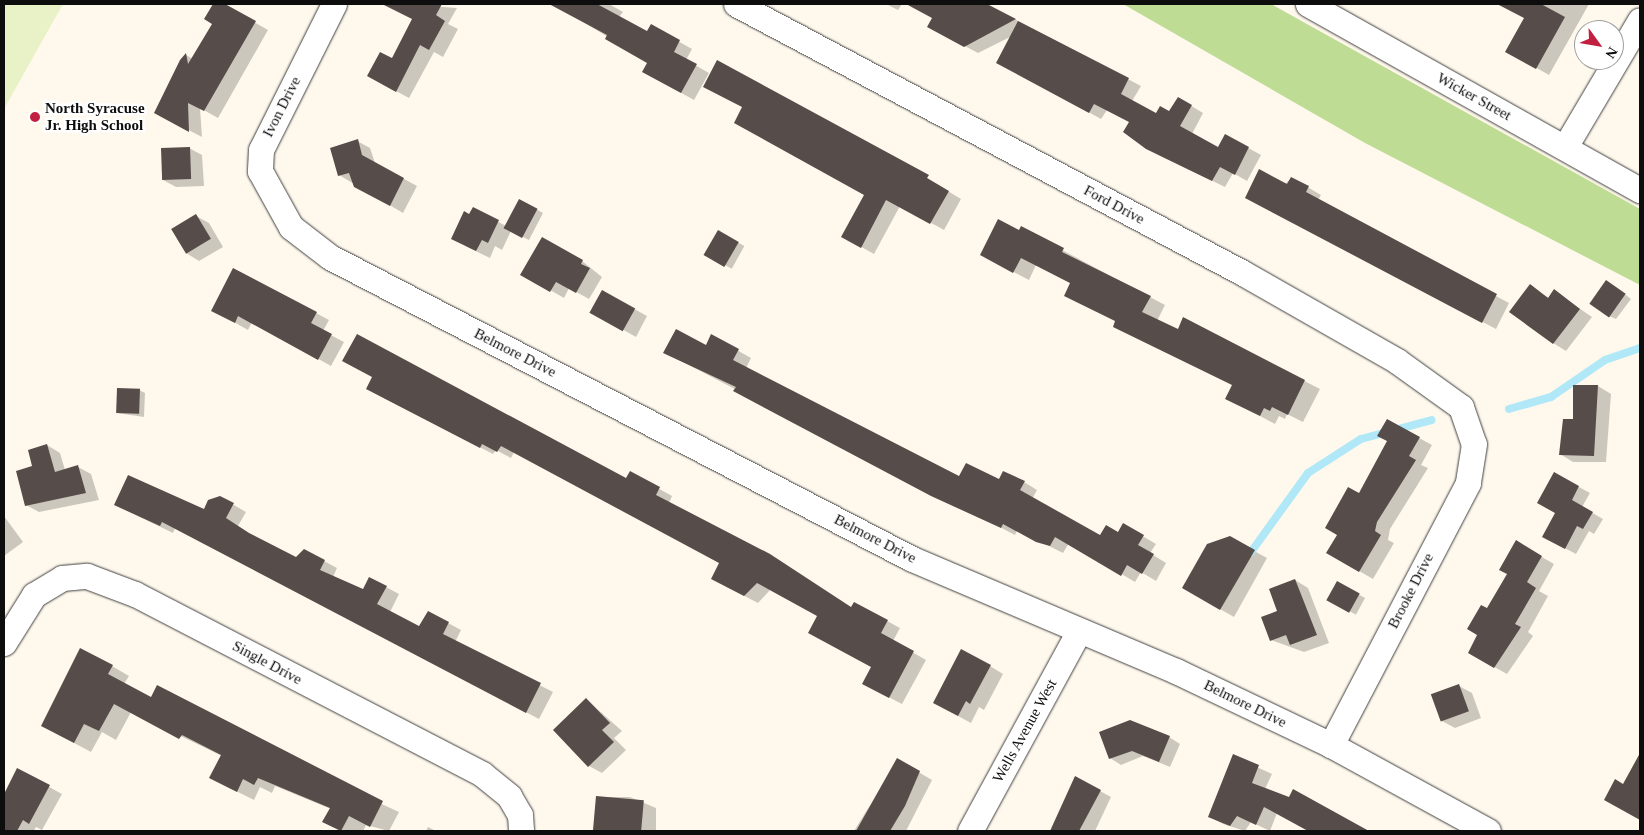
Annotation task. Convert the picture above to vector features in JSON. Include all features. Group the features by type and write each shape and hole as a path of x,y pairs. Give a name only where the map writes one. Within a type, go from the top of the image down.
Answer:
{"street":[{"name":"Ivon Drive","path":"280,214 260,170 261,150 334,4"},
{"name":"Ford Drive","path":"736,4 1243,273 1397,361 1461,407 1472,431"},
{"name":"Wicker Street","path":"1308,4 1640,190"},
{"path":"1566,148 1640,20"},
{"name":"Belmore Drive","path":"280,214 290,227 339,261 912,559 1176,671 1331,745 1488,831"},
{"name":"Brooke Drive","path":"1331,745 1468,483 1472,431"},
{"name":"Single Drive","path":"4,643 34,595 62,578 87,576 135,594 482,774 509,796 520,815 521,831"},
{"name":"Wells Avenue West","path":"970,831 1079,631"}],"green space":[{"path":"4,4 63,4 4,109"},
{"path":"1123,4 1271,4 1640,209 1640,285 1365,143"}],"building":[{"path":"213,4 225,4 256,21 204,111 188,103 189,132 154,113 180,60 186,53 188,64 212,24 204,19"},
{"path":"382,4 442,4 436,15 445,21 429,50 420,45 396,92 367,76 380,52 392,58 412,19"},
{"path":"549,4 597,4 647,31 651,24 680,40 674,52 697,64 681,93 642,72 647,63 605,39 607,35"},
{"path":"906,4 987,4 1016,19 964,47 927,27 932,18"},
{"path":"1497,4 1541,4 1565,17 1536,69 1505,52 1524,18"},
{"path":"1018,21 1129,78 1121,94 1156,113 1160,106 1169,111 1178,97 1192,105 1180,126 1218,147 1225,134 1249,147 1235,175 1220,167 1212,181 1146,149 1123,132 1129,122 1094,104 1089,113 996,63"},
{"path":"717,60 929,175 927,178 949,191 930,224 886,200 861,248 841,237 864,195 734,123 742,107 703,87"},
{"path":"358,139 362,155 404,178 390,206 354,187 349,173 338,176 330,148"},
{"path":"190,147 191,179 162,180 161,148"},
{"path":"1259,169 1287,184 1291,177 1309,186 1306,192 1497,294 1482,323 1245,198"},
{"path":"519,199 538,209 522,238 504,228"},
{"path":"473,207 499,220 488,243 482,240 476,251 451,239 464,211 469,214"},
{"path":"196,214 211,239 186,254 171,229"},
{"path":"998,219 1019,230 1021,226 1064,248 1062,252 1151,296 1142,312 1178,329 1183,317 1305,380 1288,415 1272,407 1270,411 1264,408 1260,416 1225,399 1232,385 1113,327 1115,321 1064,296 1070,283 1021,258 1013,273 980,255"},
{"path":"718,230 739,242 724,267 704,255"},
{"path":"542,237 583,260 581,264 590,268 576,293 556,282 550,292 520,275"},
{"path":"233,268 317,312 311,323 332,334 318,360 238,316 235,323 211,311"},
{"path":"1606,280 1626,294 1609,318 1589,304"},
{"path":"1530,284 1548,298 1554,289 1580,309 1553,344 1509,312"},
{"path":"602,290 635,308 623,331 589,313"},
{"path":"676,329 706,345 711,334 739,349 733,360 959,476 966,463 999,479 1003,471 1025,481 1020,490 1100,535 1106,525 1118,532 1123,523 1144,535 1138,545 1154,554 1142,574 1127,565 1121,576 1055,537 1050,546 1036,542 1003,524 1001,528 931,496 733,391 736,387 663,353"},
{"path":"357,334 626,478 630,471 660,487 656,495 770,554 851,607 854,602 888,620 881,633 914,651 889,698 862,684 871,667 808,633 817,616 757,583 744,596 711,579 719,563 501,446 497,452 482,444 480,448 366,389 372,377 342,361"},
{"path":"1573,385 1598,385 1594,456 1559,455 1563,419 1573,419"},
{"path":"117,388 140,389 139,414 116,413"},
{"path":"1387,419 1420,437 1409,456 1416,460 1377,522 1375,531 1381,535 1359,572 1326,553 1337,535 1325,528 1348,487 1359,493 1387,441 1377,436"},
{"path":"47,444 55,472 78,465 86,493 25,506 16,471 32,466 28,450"},
{"path":"1554,472 1579,486 1572,500 1593,512 1583,529 1577,526 1565,549 1542,537 1555,513 1537,503"},
{"path":"128,475 204,509 208,500 220,496 234,503 226,518 249,533 296,557 304,549 325,560 320,570 363,589 369,577 387,586 377,604 419,626 428,611 449,622 443,634 541,683 526,713 162,522 160,526 114,505"},
{"path":"1230,536 1255,550 1220,610 1182,588 1207,544"},
{"path":"1516,540 1542,556 1527,582 1536,588 1515,624 1521,627 1494,668 1468,653 1477,635 1467,629 1481,605 1487,608 1507,574 1499,570"},
{"path":"1295,579 1317,635 1290,645 1286,635 1270,641 1261,617 1277,611 1269,589"},
{"path":"1337,581 1360,594 1349,613 1326,600"},
{"path":"80,648 113,665 108,674 151,697 157,685 383,801 370,827 349,816 341,831 322,822 330,808 258,778 254,785 243,779 237,792 209,778 221,755 182,735 179,739 114,704 99,731 84,724 74,743 41,726"},
{"path":"961,649 991,665 970,704 966,701 958,716 933,703"},
{"path":"1459,684 1469,711 1441,722 1431,694"},
{"path":"586,698 610,723 602,730 614,742 588,767 553,730"},
{"path":"1130,720 1170,736 1159,762 1132,751 1109,759 1099,732"},
{"path":"1640,753 1640,820 1604,800 1615,779 1623,784"},
{"path":"1233,754 1259,765 1252,783 1289,797 1293,789 1369,831 1308,831 1264,807 1256,825 1237,816 1230,826 1208,817"},
{"path":"897,758 920,771 905,806 890,831 856,831"},
{"path":"17,768 50,785 29,824 23,820 17,831 4,831 4,794"},
{"path":"1075,776 1101,790 1079,831 1050,831"},
{"path":"596,796 644,800 641,831 593,831"}],"waterway":[{"path":"1509,409 1551,397 1605,360 1640,348"},
{"path":"1251,552 1308,473 1361,439 1432,420"}],"place":[{"name":"North Syracuse Jr. High School","path":"35,117"}]}
